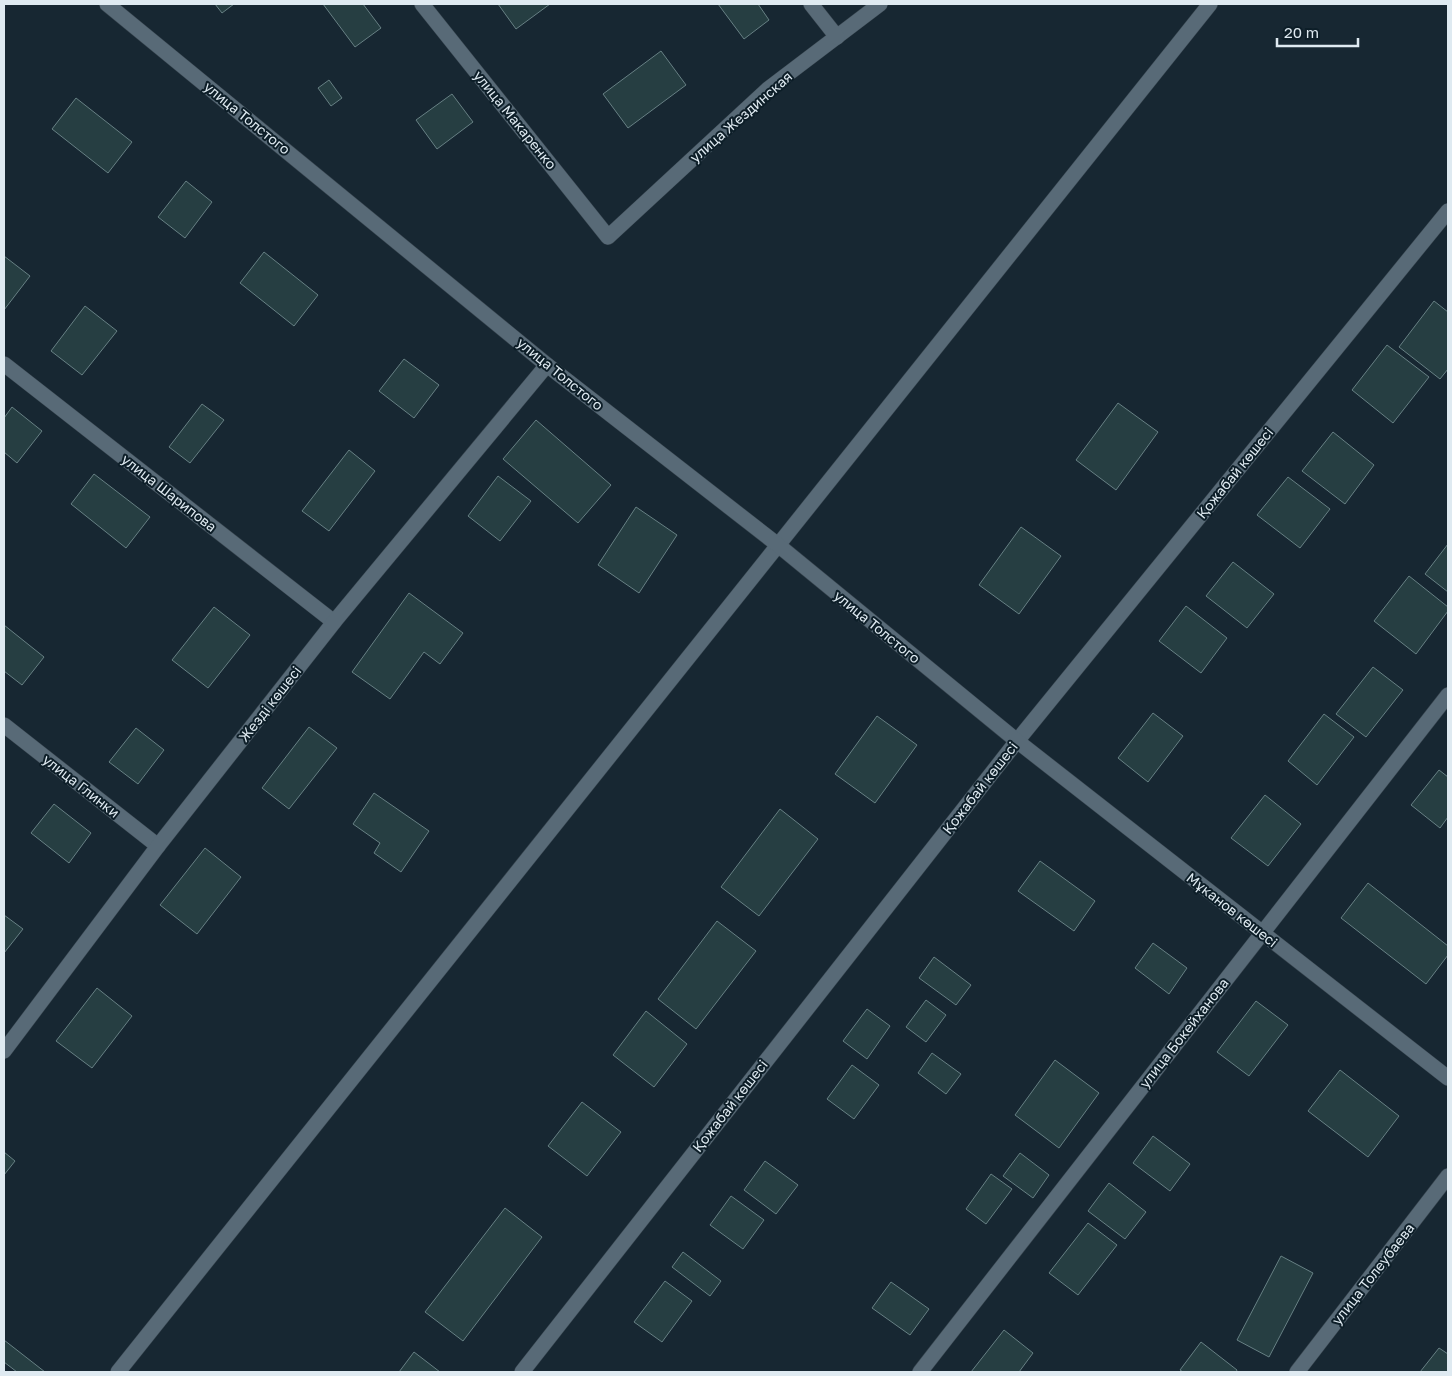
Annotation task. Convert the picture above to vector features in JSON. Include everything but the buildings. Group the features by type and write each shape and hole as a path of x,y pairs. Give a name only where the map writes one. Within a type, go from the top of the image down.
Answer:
{"street":[{"name":"улица Толстого","path":"107,4 547,365 778,545 1017,742"},
{"name":"улица Макаренко","path":"422,4 608,237"},
{"path":"811,4 837,37"},
{"name":"улица Жездинская","path":"608,237 768,89 880,4"},
{"path":"118,1372 1210,4"},
{"name":"Қожабай көшесі","path":"522,1372 1017,742 1448,211"},
{"name":"улица Шарипова","path":"4,364 334,622"},
{"name":"Жезді көшесі","path":"4,1051 158,846 334,622 547,365"},
{"name":"улица Бокейханова","path":"920,1372 1448,695"},
{"name":"улица Глинки","path":"4,725 158,846"},
{"name":"Мұканов көшесі","path":"1017,742 1448,1078"},
{"name":"улица Толеубаева","path":"1297,1372 1448,1176"}]}
